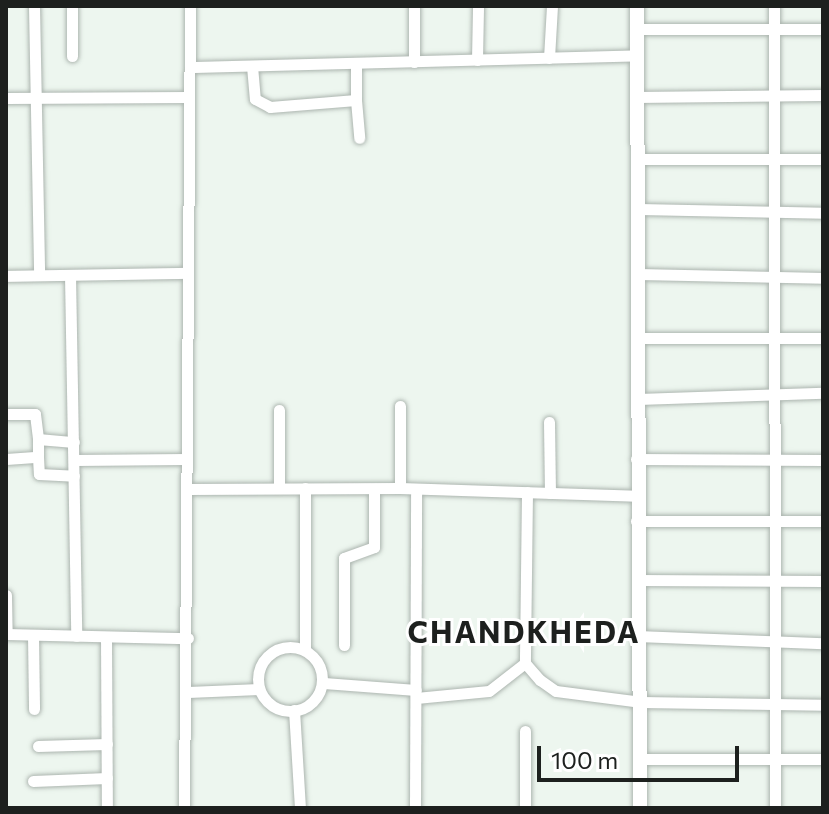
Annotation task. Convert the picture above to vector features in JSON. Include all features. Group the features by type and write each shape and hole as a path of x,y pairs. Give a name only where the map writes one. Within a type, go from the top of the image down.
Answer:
{"street":[{"path":"34,6 39,275"},
{"path":"72,6 72,56"},
{"path":"184,808 188,692 186,273 190,6"},
{"path":"414,6 414,62"},
{"path":"477,60 478,6"},
{"path":"549,58 552,6"},
{"path":"637,6 636,521 643,759 640,808"},
{"path":"774,6 775,808"},
{"path":"638,29 823,29"},
{"path":"190,67 636,55"},
{"path":"356,64 359,138"},
{"path":"252,66 255,99 262,106 356,100"},
{"path":"635,97 823,95"},
{"path":"6,98 189,97"},
{"path":"637,159 823,159"},
{"path":"639,209 823,213"},
{"path":"6,276 186,273"},
{"path":"638,274 823,278"},
{"path":"70,275 76,636"},
{"path":"638,338 823,338"},
{"path":"638,399 775,391 823,393"},
{"path":"400,406 400,488"},
{"path":"279,410 279,488"},
{"path":"6,414 35,414 39,474 74,476"},
{"path":"549,422 550,493"},
{"path":"38,439 74,442"},
{"path":"6,459 38,457"},
{"path":"74,460 186,459"},
{"path":"636,459 823,460"},
{"path":"305,488 305,650"},
{"path":"186,489 400,488 636,496"},
{"path":"344,645 344,558 374,547 374,489"},
{"path":"415,808 416,490"},
{"path":"527,492 525,663 556,691 641,702 823,705"},
{"path":"636,521 823,521"},
{"path":"637,580 823,581"},
{"path":"6,595 6,634 188,638"},
{"path":"33,635 34,709"},
{"path":"637,636 773,644 823,643"},
{"path":"106,637 107,808"},
{"path":"275,649 305,650 320,660 324,683 313,701 294,710 272,707 259,689 267,655 275,649"},
{"path":"324,683 416,694 489,691 525,663"},
{"path":"188,692 259,689"},
{"path":"294,710 300,808"},
{"path":"525,731 525,808"},
{"path":"38,746 107,744"},
{"path":"643,759 823,759"},
{"path":"33,781 107,778"}],"district":[{"name":"CHANDKHEDA","path":"524,631"}]}
